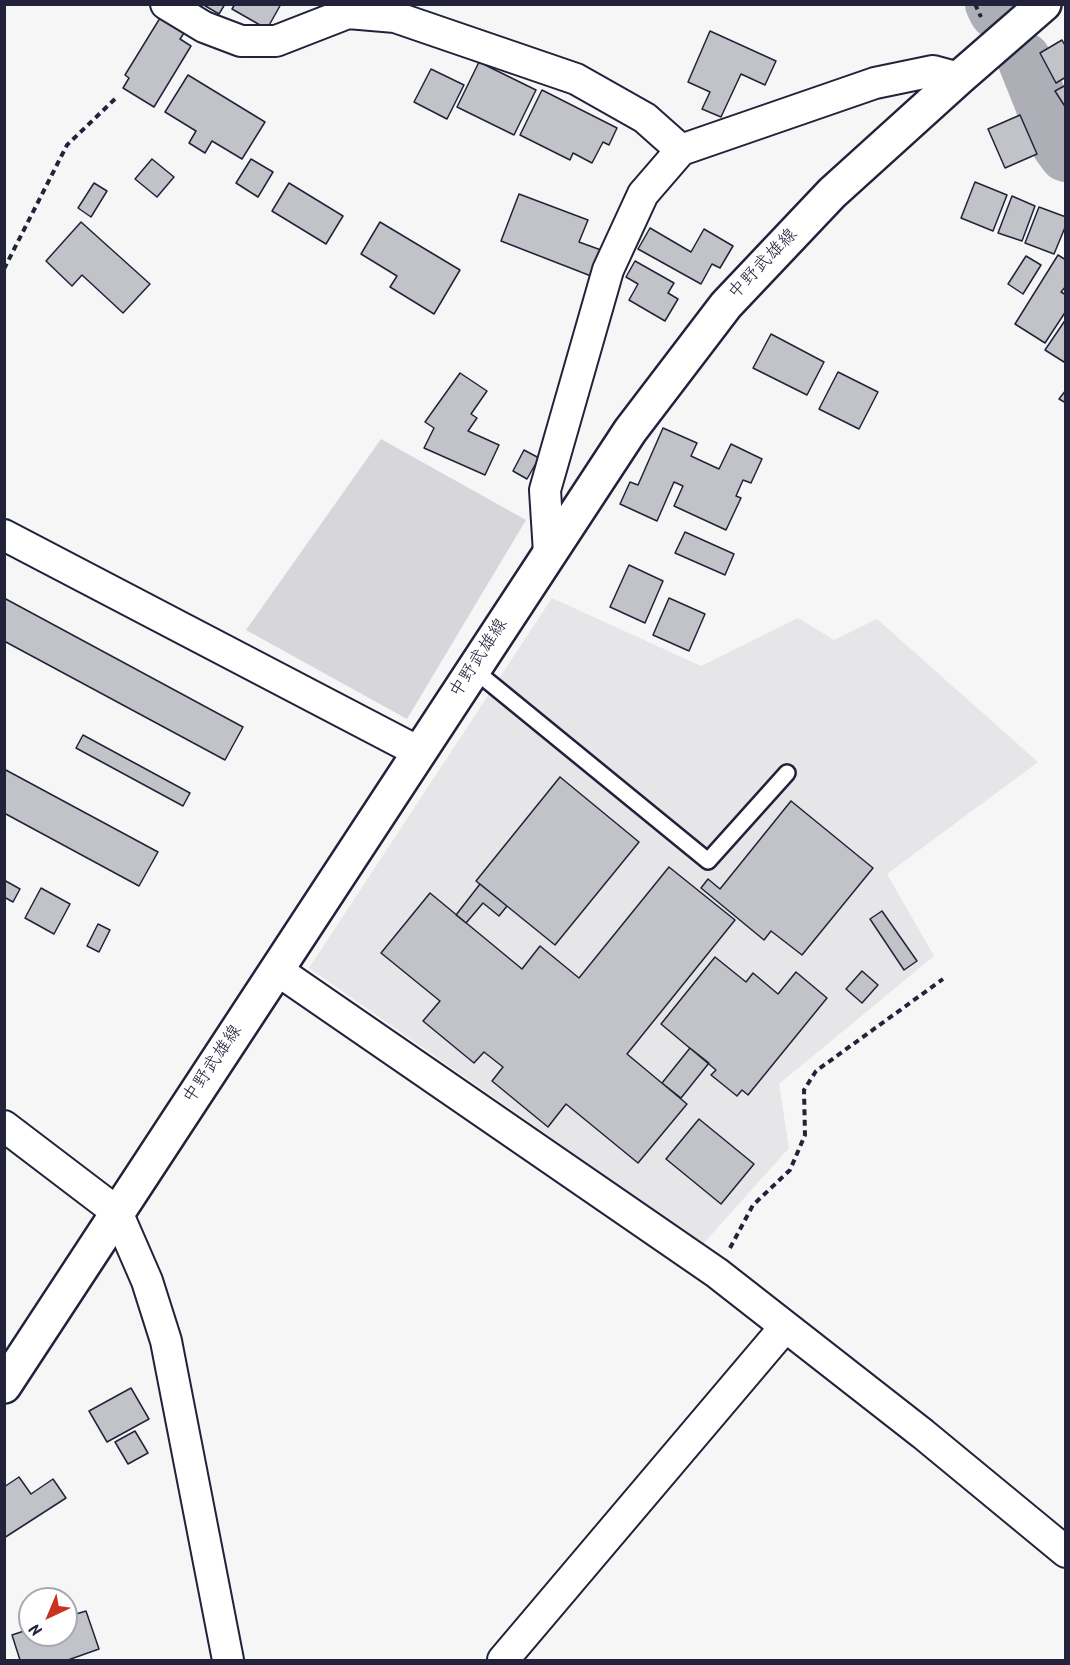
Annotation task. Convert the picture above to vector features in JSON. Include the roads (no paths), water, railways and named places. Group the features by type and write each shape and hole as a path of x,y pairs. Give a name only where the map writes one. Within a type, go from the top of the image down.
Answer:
{"main road":[{"name":"中野武雄線","path":"4,1386 630,431 726,305 832,194 1044,4"}],"street":[{"path":"166,4 204,27 241,41 276,40 348,13 395,17 576,79 645,118 681,150"},
{"path":"549,553 545,490 608,270 643,194 681,150 875,83 933,71 959,78"},
{"path":"4,535 419,752"},
{"path":"277,970 717,1273 923,1434 1065,1552"},
{"path":"4,1126 117,1212 147,1281 166,1341 228,1660"},
{"path":"503,1660 785,1327"}],"lane":[{"path":"473,669 708,861 787,773"}],"waterway":[{"path":"992,4 996,12"},
{"path":"1024,59 1058,144 1066,155"}]}
